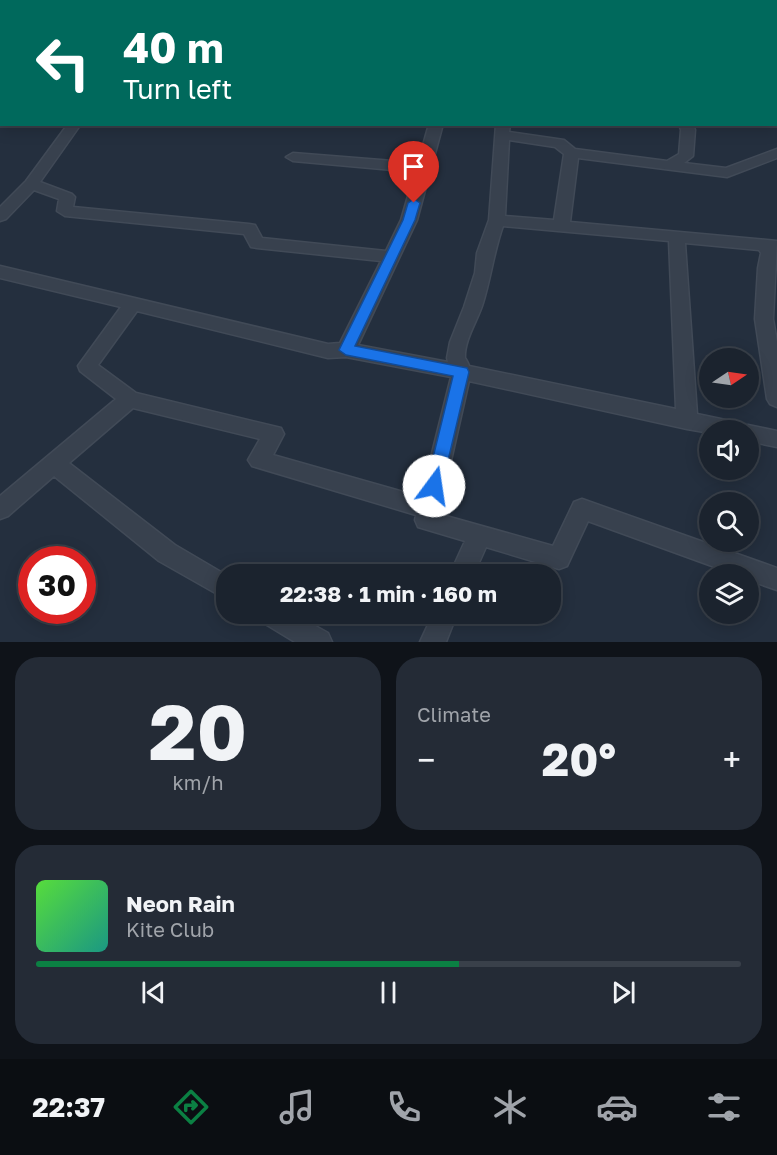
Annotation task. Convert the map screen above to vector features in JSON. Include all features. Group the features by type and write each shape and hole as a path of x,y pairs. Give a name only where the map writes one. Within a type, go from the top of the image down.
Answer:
{"street":[{"path":"0,216 31,184 74,126"},
{"path":"346,350 409,220 435,126"},
{"path":"668,166 686,156 687,126"},
{"path":"777,153 727,173 571,153 559,143 503,130 497,220 485,253 483,273 473,307 459,342 456,358 462,372 426,520 559,558 582,509 777,579"},
{"path":"561,226 571,153"},
{"path":"293,157 424,168"},
{"path":"31,184 67,197 65,211 249,229 257,243 392,257"},
{"path":"497,220 771,246 768,253 764,319 777,399"},
{"path":"677,237 687,421"},
{"path":"0,272 328,351 346,350 462,372 699,423"},
{"path":"133,304 87,366 130,399 274,434 259,460 428,509"},
{"path":"0,510 130,399"},
{"path":"759,435 777,439"},
{"path":"54,464 167,553 216,582"},
{"path":"467,564 480,535"},
{"path":"288,624 319,642"},
{"path":"433,642 441,624"}],"route":[{"path":"414,203 409,220 346,350 462,372 434,486"}]}
